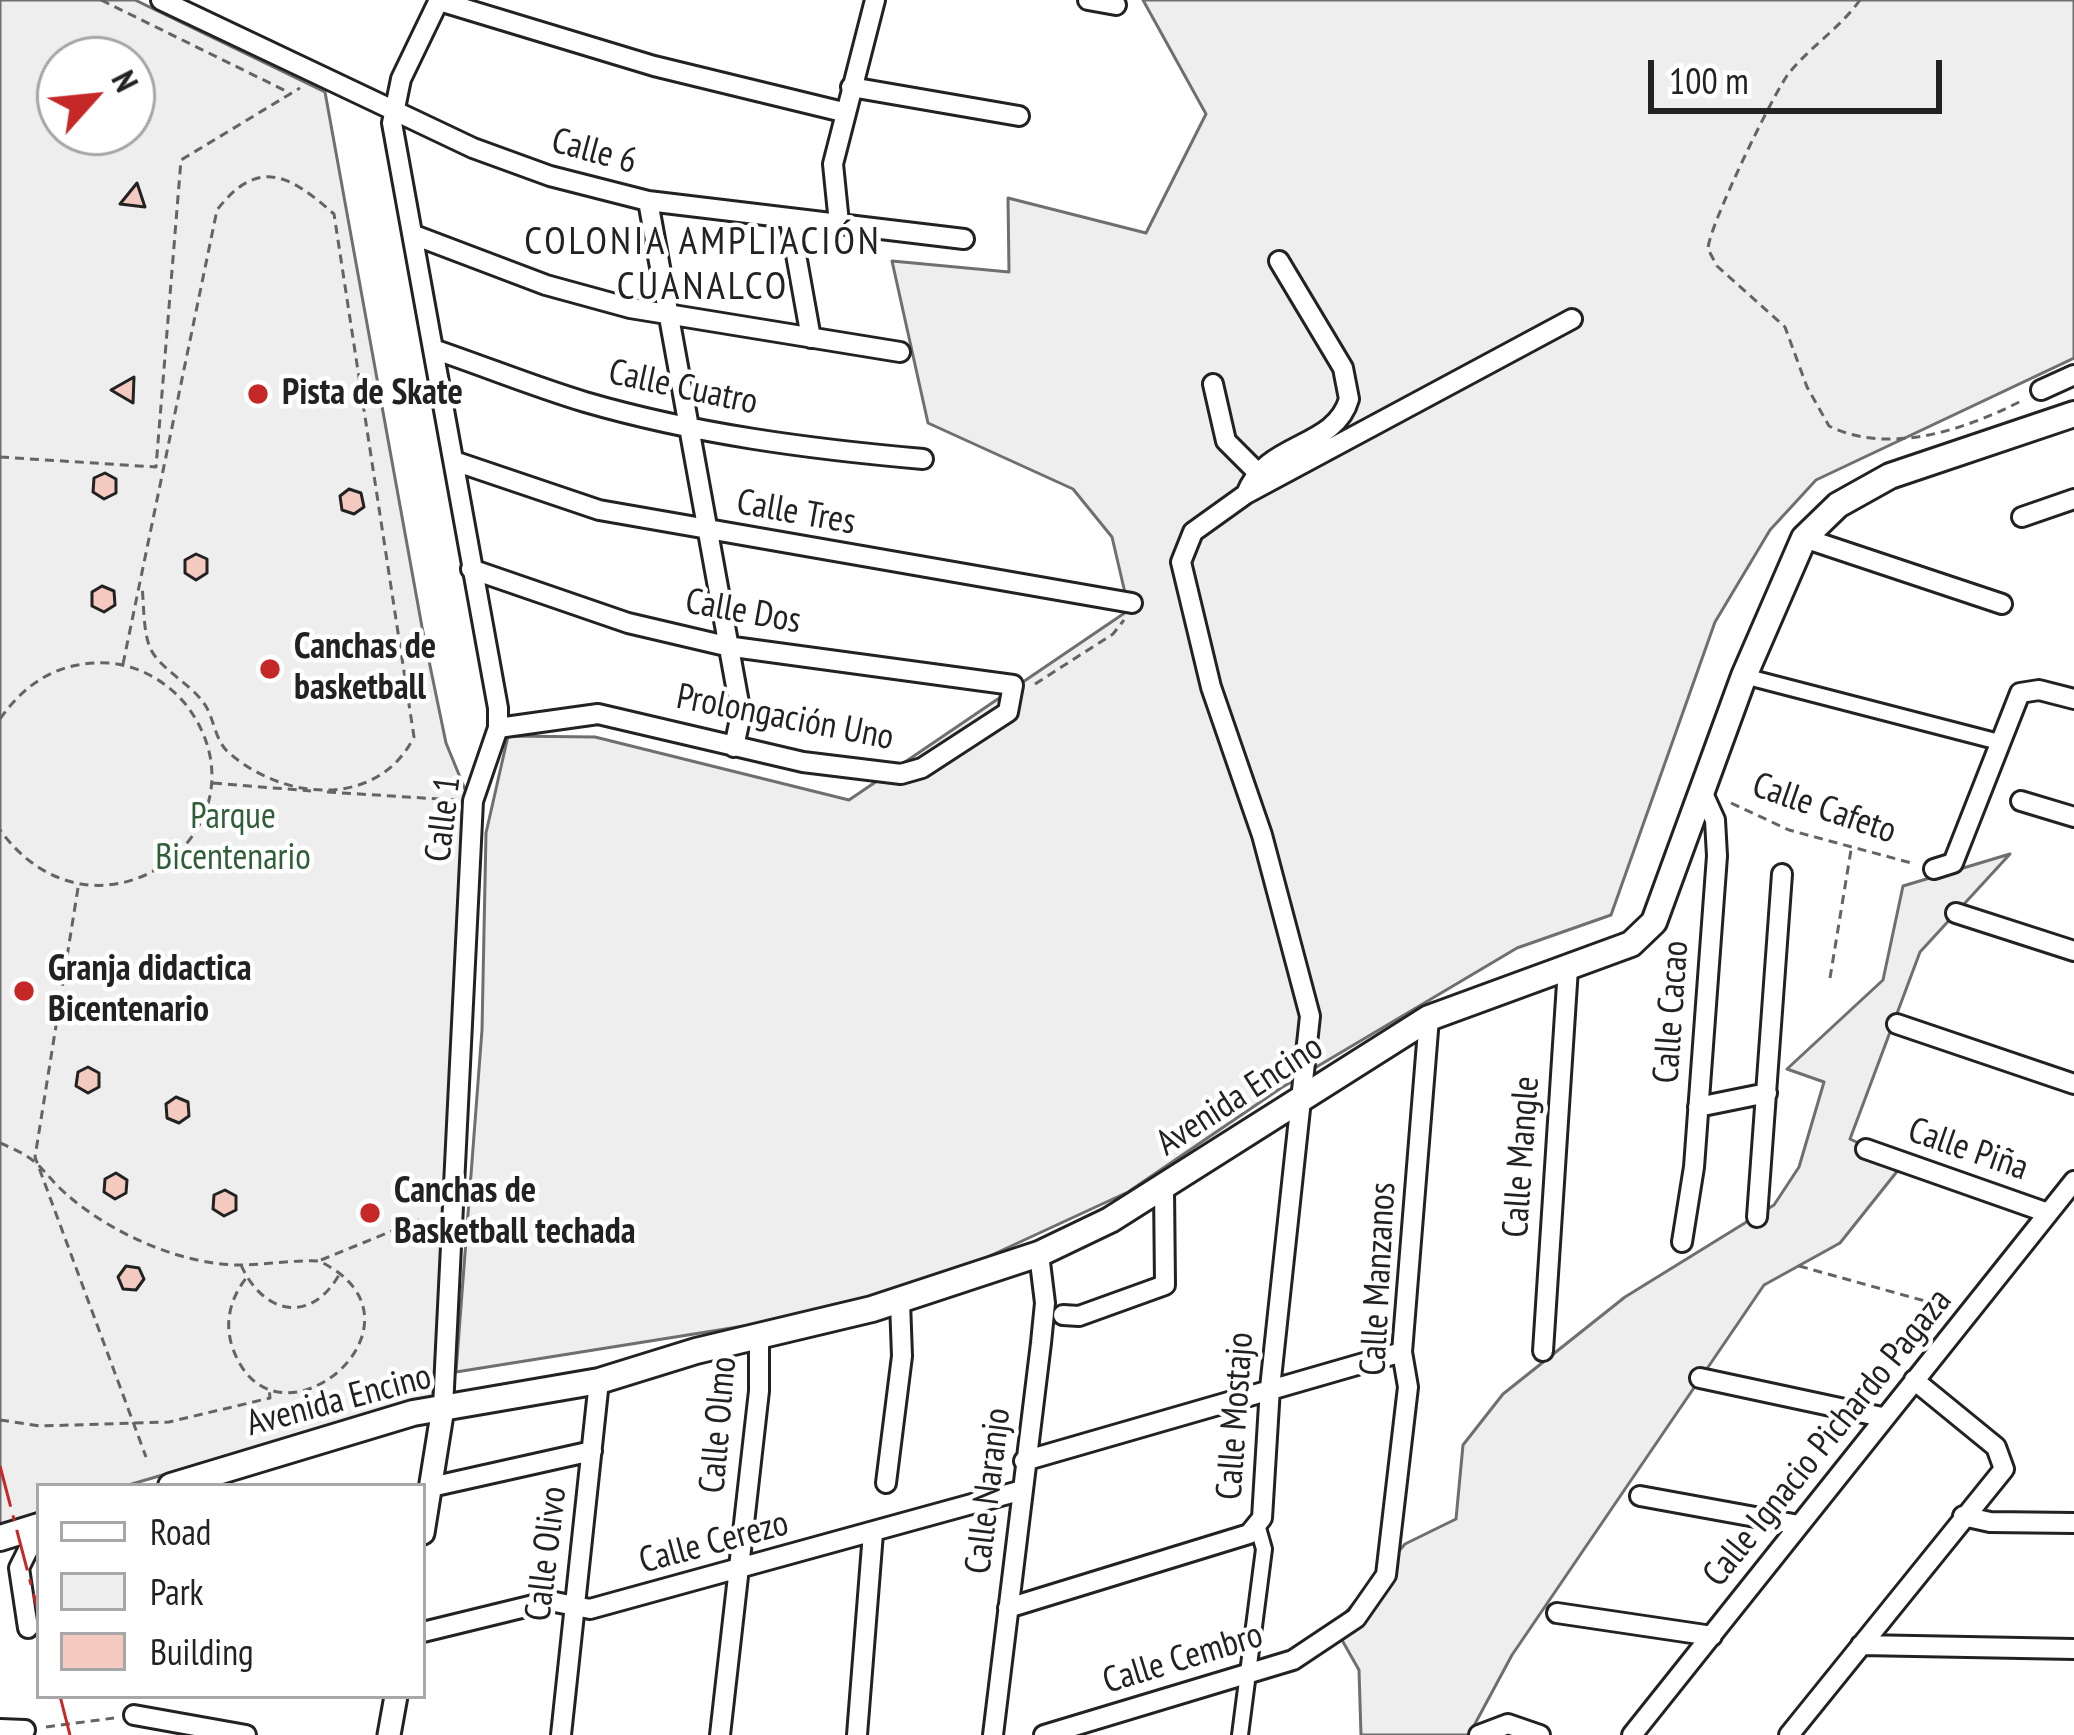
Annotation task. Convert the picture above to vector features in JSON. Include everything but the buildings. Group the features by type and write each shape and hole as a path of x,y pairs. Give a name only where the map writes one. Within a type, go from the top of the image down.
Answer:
{"main road":[{"name":"Avenida Encino","path":"180,1483 443,1408 599,1381 900,1302 1039,1255 1164,1188 1429,1018 1630,944 1654,922 1744,676 1804,538 1838,505 1890,476 2071,414"},
{"path":"0,1538 35,1535"}],"street":[{"name":"Calle 6","path":"161,0 394,106 473,148 550,176 648,201 964,239"},
{"path":"394,106 400,80 439,0 654,66 843,112"},
{"path":"839,223 832,164 874,0"},
{"path":"1088,0 1116,5"},
{"path":"851,87 1019,116"},
{"name":"Calle 1","path":"394,106 393,140 436,350 497,728 473,801 443,1408"},
{"path":"648,201 741,714 734,747"},
{"path":"790,221 811,338"},
{"path":"414,235 546,284 668,314 900,352"},
{"path":"1246,494 1256,471 1336,424 1349,399 1342,368 1279,261"},
{"name":"Calle Mostajo","path":"1240,1735 1264,1549 1258,1528 1299,1100 1310,1048 1306,992 1262,835 1211,687 1181,562 1193,532 1246,494 1572,319"},
{"name":"Calle Cuatro","path":"436,350 584,401 686,427 809,449 923,459"},
{"path":"2041,390 2074,375"},
{"path":"1213,384 1226,441 1256,471"},
{"name":"Calle Tres","path":"454,460 599,510 1132,603"},
{"path":"2023,518 2074,499"},
{"path":"1804,538 2002,604"},
{"name":"Calle Dos","path":"471,569 628,623 726,646 1013,685"},
{"path":"1744,676 1999,742"},
{"name":"Prolongación Uno","path":"497,728 598,714 802,762 912,772 1008,712 1013,685"},
{"path":"1934,869 1953,862 2024,690 2074,699"},
{"name":"Calle Cacao","path":"1682,1242 1698,1108 1717,856 1715,820 1701,790"},
{"path":"2021,801 2074,818"},
{"path":"1757,1217 1782,874"},
{"path":"1956,913 2074,951"},
{"name":"Calle Mangle","path":"1543,1351 1568,968"},
{"name":"Calle Manzanos","path":"1336,1636 1382,1586 1389,1541 1408,1387 1402,1352 1429,1018"},
{"path":"1897,1024 2074,1084"},
{"path":"1698,1108 1767,1093"},
{"name":"Calle Piña","path":"1866,1149 2048,1213"},
{"name":"Calle Ignacio Pichardo Pagaza","path":"1632,1735 2074,1180"},
{"path":"1063,1315 1079,1316 1165,1286 1164,1188"},
{"name":"Calle Naranjo","path":"993,1735 1045,1303 1039,1255"},
{"path":"886,1483 902,1356 900,1302"},
{"name":"Calle Olmo","path":"720,1735 759,1391 759,1336"},
{"path":"1024,1461 1402,1352"},
{"path":"1700,1378 1882,1418"},
{"path":"1789,1735 2004,1468 2005,1458 1914,1380"},
{"name":"Calle Olivo","path":"560,1735 599,1381"},
{"path":"426,1516 443,1408"},
{"path":"431,1487 592,1451"},
{"name":"Calle Cerezo","path":"426,1631 550,1601 590,1610 737,1573 1019,1491"},
{"path":"1640,1496 1799,1525"},
{"path":"1963,1516 2074,1523"},
{"path":"1008,1608 1258,1528"},
{"path":"857,1735 873,1533"},
{"path":"28,1628 19,1568 35,1535"},
{"path":"1557,1613 1712,1636"},
{"name":"Calle Cembro","path":"1045,1735 1247,1676 1293,1660 1336,1636"},
{"path":"1861,1645 2074,1649"},
{"path":"389,1735 395,1699"},
{"path":"134,1715 246,1735"},
{"path":"1479,1735 1508,1724 1540,1735"},
{"path":"0,1730 26,1730"}],"path":[{"path":"101,0 291,94"},
{"path":"1860,0 1785,78 1743,169 1724,194 1708,249 1728,277 1773,311 1829,426 1846,434 1873,440 1947,430 2041,390"},
{"path":"0,458 156,466 182,160 322,75"},
{"path":"123,664 218,210 232,190 255,178 296,180 334,214 414,737 400,766 374,782 317,792 259,775 222,747 205,704 150,649 142,586"},
{"path":"1013,685 1035,684 1064,668 1113,634 1132,603"},
{"path":"0,719 18,694 49,672 85,662 123,664 166,685 198,721 211,783 192,836 152,875 116,887 78,887 46,876 18,855 0,830"},
{"path":"211,783 473,801"},
{"name":"Calle Cafeto","path":"1701,790 1789,830 1934,869"},
{"path":"1830,978 1851,848"},
{"path":"78,887 35,1157 146,1457"},
{"path":"0,1143 35,1157 70,1197 132,1237 210,1262 319,1261 419,1220"},
{"path":"247,1277 230,1307 230,1342 244,1369 269,1387 310,1390 327,1384 352,1361 362,1316 340,1274 319,1261"},
{"path":"242,1265 256,1293 279,1306 311,1306 328,1294 340,1274"},
{"path":"1799,1266 1969,1314"},
{"path":"0,1420 40,1426 169,1422 271,1398 269,1387"},
{"path":"26,1730 134,1715"}],"green space":[{"name":"Parque Bicentenario","path":"0,0 135,0 325,92 422,627 446,743 469,799 433,1396 135,1483 36,1483 36,1513 0,1525"},
{"path":"1143,0 2074,0 2074,358 1816,480 1770,530 1715,622 1611,915 1517,948 1281,1088 1128,1192 888,1303 456,1372 482,1030 486,833 508,736 595,737 849,800 1129,610 1112,537 1073,489 928,423 892,261 1009,272 1008,198 1146,233 1206,114"},
{"path":"2010,854 1920,952 1850,1139 1903,1164 1840,1243 1764,1285 1512,1655 1469,1735 1361,1735 1359,1670 1334,1626 1405,1544 1456,1519 1463,1445 1503,1394 1625,1297 1774,1205 1799,1167 1824,1082 1787,1069 1883,980 1903,886"}],"power":[{"path":"0,1466 36,1604"},
{"path":"61,1699 70,1735"}],"place":[{"name":"Pista de Skate","path":"258,394"},
{"name":"Canchas de basketball","path":"270,669"},
{"name":"Granja didactica Bicentenario","path":"24,991"},
{"name":"Canchas de Basketball techada","path":"370,1213"}],"district":[{"name":"COLONIA AMPLIACIÓN CUANALCO","path":"703,266"}]}
